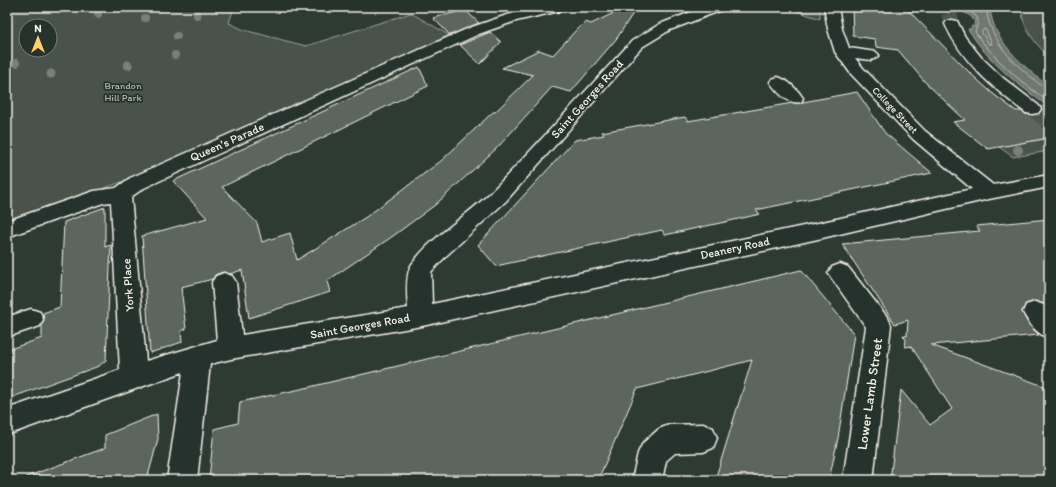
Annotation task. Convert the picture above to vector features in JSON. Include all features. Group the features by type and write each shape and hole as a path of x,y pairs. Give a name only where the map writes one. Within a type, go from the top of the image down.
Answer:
{"street":[{"name":"Saint Georges Road","path":"7,422 198,356 231,348 422,316 418,299 420,270 439,249 499,196 637,44 650,34 665,27 717,7"},
{"name":"College Street","path":"831,7 835,29 843,52 857,71 919,135 989,192"},
{"name":"Queen's Parade","path":"7,229 101,196 121,194 137,183 444,44 492,24 534,16 555,10"},
{"path":"952,24 960,40 981,65 1032,109"},
{"path":"843,52 871,55"},
{"path":"778,82 795,98"},
{"name":"Deanery Road","path":"422,316 818,231 989,192 1049,182"},
{"name":"York Place","path":"121,194 134,377"},
{"name":"Lower Lamb Street","path":"840,273 879,325 858,480"},
{"path":"224,282 231,348"},
{"path":"7,327 31,319"},
{"path":"182,480 198,356"},
{"path":"647,480 653,453 669,439 702,438"}],"green space":[{"name":"Brandon Hill Park","path":"7,7 234,7 229,23 244,30 306,46 411,13 449,35 276,116 139,176 7,222"},
{"path":"785,7 820,7 820,19"},
{"path":"1022,7 1049,7 1049,57 1026,28 1022,14"},
{"path":"1049,138 1049,151 1013,157 999,147"}],"water":[{"path":"963,7 990,7 992,19 1003,42 1020,61 1049,87 1049,107 1004,72 985,52 968,29 971,29 972,26 975,27 975,22 971,16 963,12"}],"building":[{"path":"626,7 637,7 617,38 571,92 552,87 498,147 435,205 327,281 330,292 249,318 242,270 230,274 223,272 215,275 213,279 181,287 186,329 181,331 182,342 150,353 142,236 207,218 173,181 419,67 428,86 222,187 257,223 262,242 290,233 297,260 366,217 441,161 533,75 502,68 539,50 553,55 577,29 586,22 591,24"},
{"path":"852,7 905,7 969,72 992,93 1016,111 1021,111 1032,115 1039,114 1042,107 1049,106 1049,138 988,149 953,122 965,120 925,82 898,50 876,47 875,39 853,36"},
{"path":"465,10 479,23 450,35 433,18"},
{"path":"490,32 501,42 480,64 460,45"},
{"path":"857,92 885,133 932,173 756,210 760,214 665,235 662,230 496,266 478,245 575,140 604,135 602,132 685,117 688,121 793,103 801,103"},
{"path":"105,207 105,247 111,245 106,360 99,366 7,399 7,350 42,338 42,324 44,320 43,313 60,307 64,222"},
{"path":"1049,219 1049,309 1044,304 1035,301 1026,304 1022,311 1029,325 1039,335 931,345 1049,388 1049,480 890,480 901,390 930,425 952,409 911,346 905,347 906,340 903,335 907,336 908,320 895,324 842,244 980,231 976,226"},
{"path":"801,270 854,334 838,438 829,480 715,480 752,360 637,389 598,480 209,480 214,429 238,423 240,402 301,389"},
{"path":"157,414 158,439 147,480 27,480 26,477 105,448 105,435"}],"tunnel":[{"path":"949,13 952,24"},
{"path":"1032,109 1048,120"}]}
